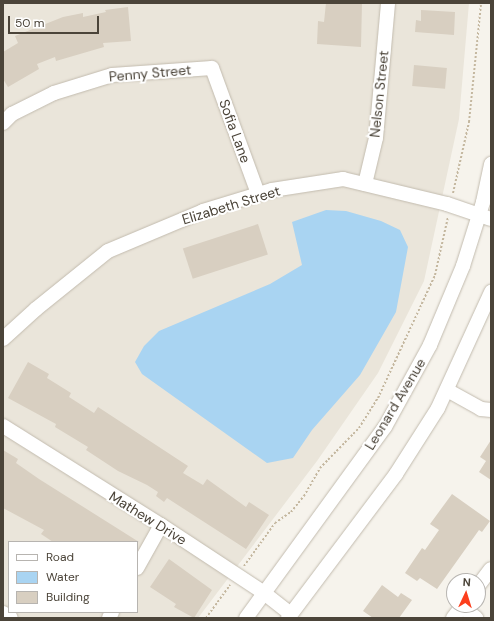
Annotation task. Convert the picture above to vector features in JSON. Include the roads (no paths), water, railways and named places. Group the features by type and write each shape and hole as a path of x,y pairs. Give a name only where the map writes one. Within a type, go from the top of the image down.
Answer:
{"street":[{"name":"Nelson Street","path":"365,184 376,138 388,3"},
{"name":"Penny Street","path":"3,123 12,114 54,93 112,75 212,68"},
{"name":"Sofia Lane","path":"212,68 258,194"},
{"name":"Leonard Avenue","path":"246,618 385,427 430,345 485,218 491,164"},
{"name":"Elizabeth Street","path":"3,339 36,309 108,251 203,211 258,194 344,179 450,206 485,218"},
{"path":"290,616 396,474 438,408 491,292"},
{"path":"447,390 481,409 491,410"},
{"name":"Mathew Drive","path":"3,426 238,575 264,593 290,616"},
{"path":"138,566 161,525"},
{"path":"3,613 11,618"}],"water":[{"path":"326,210 346,211 381,221 400,230 408,247 396,312 360,375 312,430 293,458 267,463 142,374 135,362 144,346 159,331 270,284 302,265 292,222"}]}
